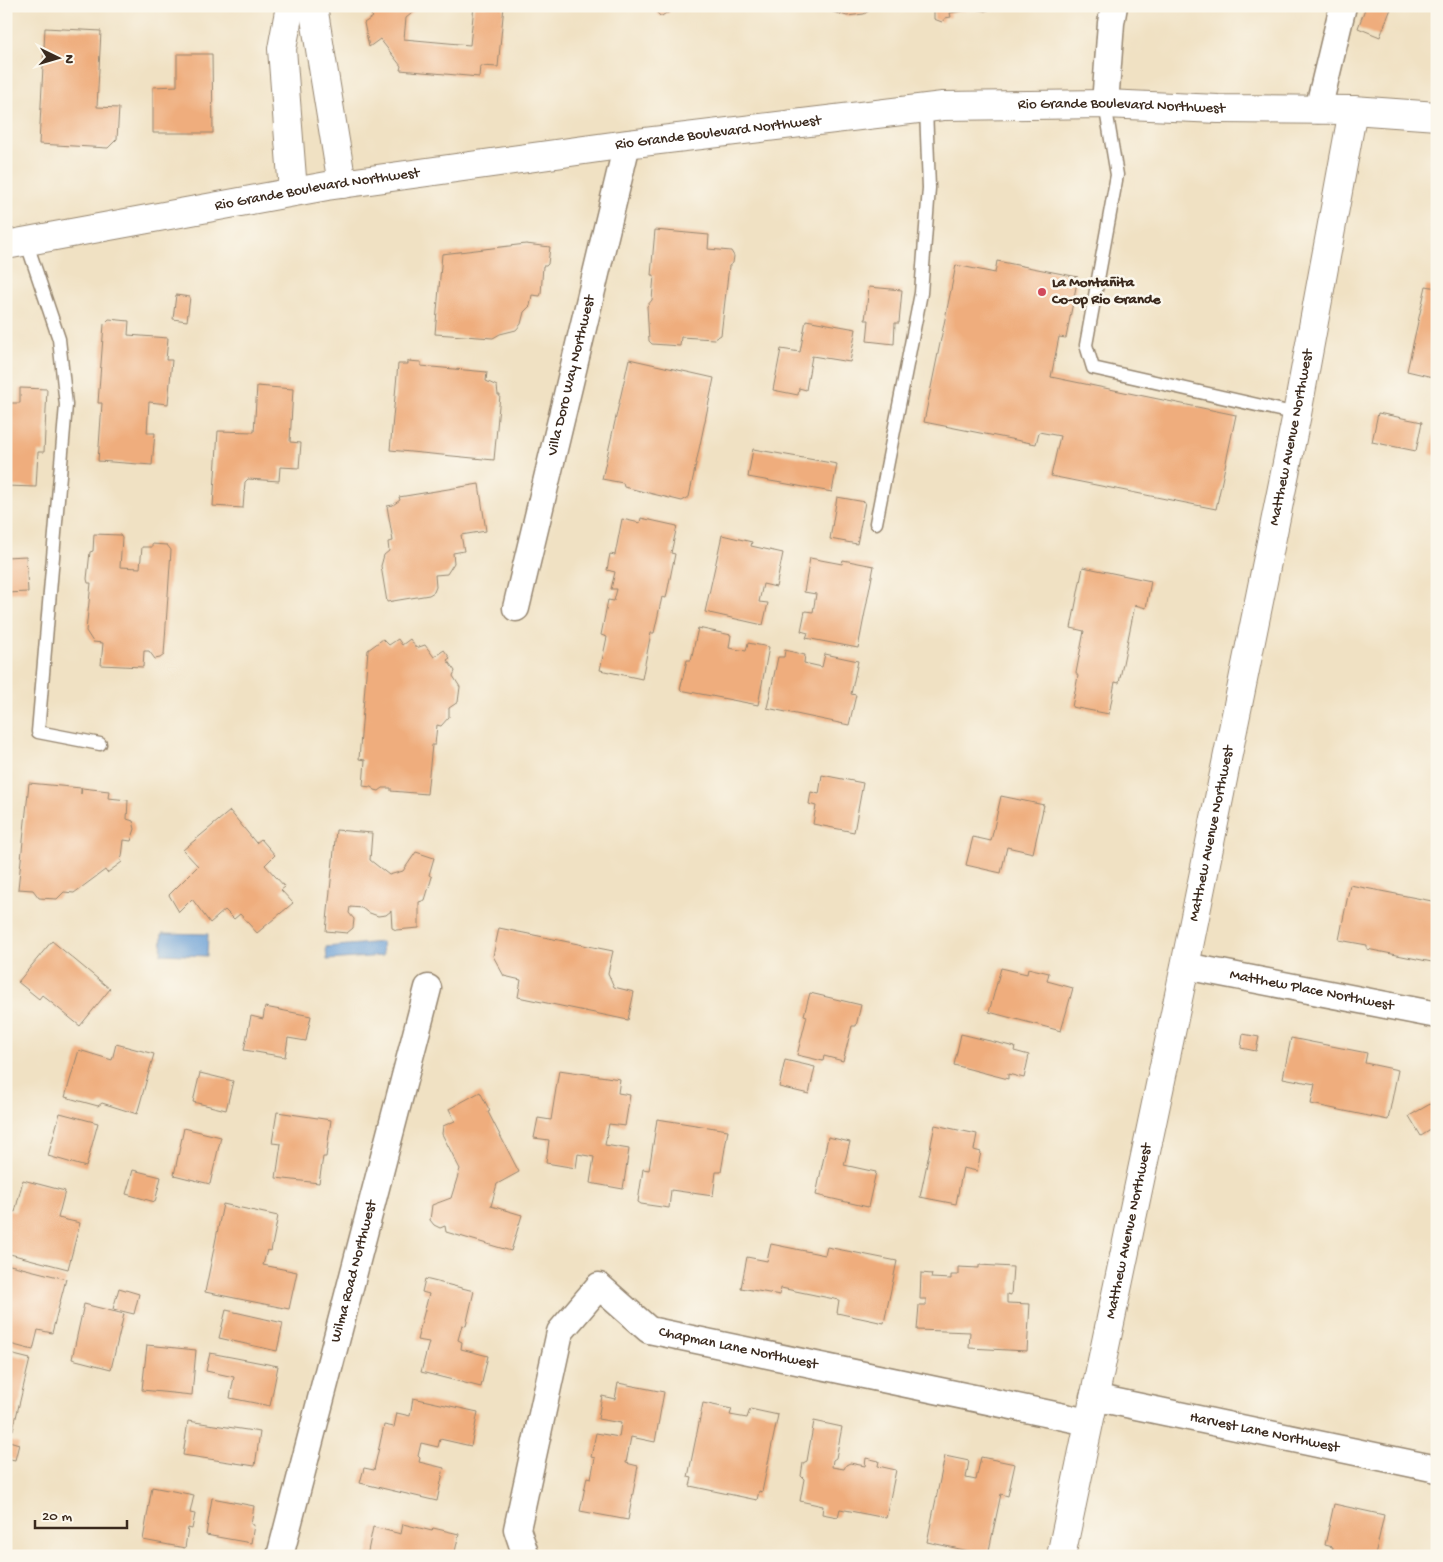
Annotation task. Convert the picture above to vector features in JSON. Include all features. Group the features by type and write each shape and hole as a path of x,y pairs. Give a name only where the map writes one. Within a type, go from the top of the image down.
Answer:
{"street":[{"path":"290,6 282,49 293,191"},
{"path":"313,6 342,184"},
{"path":"1105,104 1114,6"},
{"path":"1318,110 1344,6"},
{"name":"Rio Grande Boulevard Northwest","path":"16,243 293,191 627,144 943,106 1105,104 1218,109 1353,110 1437,116"},
{"name":"Matthew Avenue Northwest","path":"1061,1556 1090,1410 1185,966 1297,414 1353,110"},
{"name":"Villa Doro Way Northwest","path":"516,608 627,144"},
{"name":"Matthew Place Northwest","path":"1185,966 1437,1015"},
{"name":"Wilma Road Northwest","path":"280,1556 428,988"},
{"name":"Chapman Lane Northwest","path":"526,1556 517,1528 560,1332 599,1286 649,1330 1090,1410"},
{"name":"Harvest Lane Northwest","path":"1090,1410 1437,1469"}],"lane":[{"path":"1105,104 1116,175 1086,345 1093,368 1297,414"},
{"path":"876,523 921,293 929,188 926,108"},
{"path":"16,243 59,339 66,405 38,732 100,744"}],"water":[{"path":"162,933 208,934 207,956 161,954"},
{"path":"382,942 383,956 327,960 326,947"}],"building":[{"path":"377,6 421,6 406,18 404,39 470,45 474,6 504,6 498,67 480,66 479,77 400,70 401,66 380,39 369,47 364,23 373,17 369,13"},
{"path":"651,6 675,6 668,13 660,16"},
{"path":"827,6 876,6 864,14 847,16 833,12"},
{"path":"934,6 1000,6 985,11 974,9 950,13 951,17 945,18 942,22 934,19"},
{"path":"1366,6 1392,6 1380,37 1358,28"},
{"path":"45,28 101,31 97,107 119,108 117,139 108,148 39,144"},
{"path":"177,54 212,54 213,133 153,133 153,87 177,86"},
{"path":"655,230 709,235 708,249 731,251 734,256 733,263 729,266 721,335 714,339 681,337 680,346 652,344 649,341 647,306 652,300 654,275 651,275"},
{"path":"526,244 550,247 548,264 543,266 541,294 540,296 532,295 530,306 524,312 521,324 516,330 493,338 435,334 442,254"},
{"path":"997,261 1078,277 1066,338 1059,337 1051,377 1236,415 1216,509 1051,476 1060,436 1039,432 1036,444 924,422 956,265 995,273"},
{"path":"1426,286 1437,288 1437,378 1407,371"},
{"path":"869,287 902,290 899,323 895,323 894,344 867,341 869,320 865,320"},
{"path":"176,295 190,297 187,321 173,319"},
{"path":"109,319 129,321 128,335 168,338 166,360 172,360 168,404 149,402 147,433 155,433 152,465 98,461 102,403 98,403 104,324"},
{"path":"806,320 856,329 850,362 812,356 806,390 799,388 798,395 773,390 781,349 800,352"},
{"path":"629,359 714,378 689,497 682,501 624,487 623,483 602,479"},
{"path":"408,361 421,362 421,366 487,372 486,381 497,386 498,395 500,395 494,460 390,450 398,364 408,364"},
{"path":"257,386 293,389 290,442 301,443 299,468 280,467 279,481 248,479 245,482 243,508 213,506 218,431 254,432"},
{"path":"20,388 47,389 44,452 38,452 36,487 6,486 6,403 20,403"},
{"path":"1378,413 1422,422 1416,451 1372,442"},
{"path":"1437,424 1437,456 1430,454"},
{"path":"753,449 837,464 832,492 748,477"},
{"path":"479,484 486,531 461,535 464,551 453,553 454,563 447,574 435,575 436,587 434,592 429,595 387,602 381,566 384,555 389,551 388,542 393,541 387,506 393,505 400,500 399,497"},
{"path":"837,497 865,502 857,544 830,539"},
{"path":"641,518 677,526 671,553 675,554 666,598 662,597 654,633 651,633 642,679 600,670 607,637 601,635 608,600 614,601 617,589 611,589 615,572 607,570 610,554 615,555 622,519 640,523"},
{"path":"94,534 120,535 122,538 120,567 140,568 142,547 152,547 152,544 167,545 171,550 164,655 155,659 149,651 144,651 143,667 101,665 103,643 93,642 86,631 91,583 88,583 87,579 90,552 93,551"},
{"path":"722,535 752,542 751,546 783,553 776,587 763,584 759,602 768,603 763,625 705,612"},
{"path":"26,556 28,592 6,593 6,557"},
{"path":"810,558 842,564 843,560 874,566 858,648 806,638 808,633 801,631 805,611 813,612 816,594 804,592"},
{"path":"1083,567 1151,581 1146,608 1135,605 1119,683 1115,682 1109,714 1072,707 1084,631 1071,628"},
{"path":"698,628 731,635 729,648 746,651 748,643 769,647 758,705 680,690 687,660 691,660"},
{"path":"383,639 389,645 398,639 402,645 410,639 416,648 425,645 434,657 444,650 450,658 447,660 455,671 453,676 460,687 458,702 449,708 449,717 441,726 437,725 435,745 432,745 427,794 391,791 391,788 383,788 379,791 363,786 365,760 359,759 368,650"},
{"path":"785,650 805,655 804,663 822,667 825,654 858,661 851,694 856,695 849,725 767,708 778,657 784,657"},
{"path":"822,775 863,783 854,832 813,824 816,806 809,804 811,792 819,794"},
{"path":"29,783 81,788 81,794 82,788 109,791 108,798 128,800 127,819 133,821 135,829 131,841 124,840 122,857 120,859 122,862 107,873 105,870 74,893 64,892 57,899 39,898 33,890 18,889"},
{"path":"1001,796 1044,805 1033,853 1007,847 1001,873 966,865 973,837 991,841"},
{"path":"230,811 256,843 261,839 275,855 265,865 285,887 281,890 293,903 257,933 240,914 234,919 225,910 210,923 192,899 179,912 169,895 198,866 183,850"},
{"path":"336,830 372,833 370,860 389,875 403,871 416,852 434,858 429,875 432,877 425,900 419,902 419,928 396,930 392,928 391,911 386,915 378,916 362,908 350,907 349,913 354,919 353,928 347,933 326,931"},
{"path":"1350,885 1437,902 1437,963 1367,949 1367,945 1339,940"},
{"path":"499,928 613,951 608,973 614,987 634,992 628,1020 518,997 521,980 504,976 493,956"},
{"path":"52,941 110,989 80,1026 42,995 39,999 18,982"},
{"path":"1001,968 1027,974 1028,968 1049,973 1047,981 1073,988 1061,1031 989,1012"},
{"path":"810,993 861,1005 856,1026 852,1026 843,1061 824,1056 823,1061 797,1055 807,1016 804,1015"},
{"path":"265,1007 311,1016 306,1041 288,1038 285,1057 244,1050 251,1016 263,1019"},
{"path":"961,1034 1015,1047 1014,1051 1029,1055 1024,1078 1008,1074 1008,1079 954,1065"},
{"path":"1243,1034 1259,1037 1256,1051 1241,1048"},
{"path":"1291,1038 1367,1053 1365,1063 1398,1070 1388,1120 1311,1104 1315,1084 1283,1078"},
{"path":"116,1044 154,1054 137,1114 102,1103 98,1106 65,1097 79,1050 112,1060"},
{"path":"785,1060 815,1067 809,1094 779,1087"},
{"path":"559,1070 620,1079 618,1093 630,1095 625,1126 609,1124 605,1145 629,1149 623,1189 590,1183 594,1157 578,1154 576,1168 546,1163 549,1140 534,1138 538,1118 551,1120"},
{"path":"200,1073 233,1081 226,1110 193,1102"},
{"path":"480,1092 490,1111 488,1112 519,1172 497,1184 491,1206 522,1215 511,1251 446,1232 445,1226 440,1228 430,1220 432,1205 451,1198 460,1169 442,1134 443,1126 455,1121 449,1109"},
{"path":"1432,1103 1437,1112 1437,1126 1421,1136 1409,1116"},
{"path":"277,1112 331,1120 326,1157 323,1157 319,1183 276,1178 281,1144 272,1143"},
{"path":"60,1113 98,1123 86,1167 48,1156"},
{"path":"657,1119 728,1130 721,1172 716,1172 713,1196 671,1190 669,1208 638,1202 643,1169 649,1170"},
{"path":"935,1125 977,1134 974,1150 981,1152 977,1171 963,1168 956,1204 920,1197"},
{"path":"184,1128 221,1137 210,1184 174,1175"},
{"path":"828,1137 850,1142 844,1165 876,1172 868,1207 816,1195"},
{"path":"133,1170 161,1177 155,1202 126,1194"},
{"path":"23,1180 65,1191 58,1218 80,1223 68,1269 6,1253 6,1218 8,1210 15,1212"},
{"path":"223,1204 278,1216 271,1251 267,1250 263,1265 297,1272 289,1309 205,1292"},
{"path":"771,1244 825,1255 827,1247 897,1261 884,1323 837,1313 839,1300 781,1288 780,1295 741,1288 747,1257 767,1261"},
{"path":"6,1264 66,1279 52,1333 38,1330 33,1350 6,1343"},
{"path":"979,1265 1013,1267 1011,1295 1007,1294 1007,1303 1030,1304 1027,1351 969,1348 970,1332 917,1330 919,1305 926,1305 926,1299 920,1299 921,1273 932,1274 931,1278 951,1279 951,1275 958,1275 958,1267 979,1268"},
{"path":"425,1279 474,1291 466,1326 462,1325 458,1340 462,1342 461,1349 488,1356 481,1387 421,1372 429,1342 417,1340 429,1294 422,1292"},
{"path":"119,1288 139,1294 134,1314 113,1309"},
{"path":"84,1304 124,1314 111,1369 72,1359"},
{"path":"226,1310 283,1323 277,1351 219,1338"},
{"path":"147,1345 196,1350 192,1395 142,1390"},
{"path":"6,1353 30,1359 13,1430 6,1429"},
{"path":"210,1353 278,1366 270,1406 230,1398 234,1377 206,1371"},
{"path":"618,1383 664,1392 655,1442 631,1437 626,1463 638,1466 628,1520 580,1511 587,1477 591,1478 595,1458 591,1457 596,1433 619,1437 621,1423 598,1419 602,1396 615,1399"},
{"path":"413,1398 478,1412 471,1446 440,1439 438,1447 421,1443 418,1456 420,1458 419,1462 444,1468 437,1501 360,1483 364,1468 374,1470 384,1425 394,1427 397,1413 410,1416"},
{"path":"703,1403 732,1409 730,1415 747,1418 750,1409 778,1415 762,1492 759,1491 757,1500 690,1486 692,1478 688,1477"},
{"path":"188,1421 260,1432 255,1466 183,1455"},
{"path":"814,1421 842,1427 836,1458 833,1460 832,1467 844,1469 850,1463 865,1466 866,1458 879,1461 878,1466 896,1470 886,1518 840,1509 838,1517 822,1514 823,1506 800,1501 804,1479 801,1476 803,1463 807,1461"},
{"path":"6,1440 19,1444 15,1460 6,1458"},
{"path":"945,1456 969,1461 966,1478 976,1480 981,1457 1015,1464 1008,1496 1001,1494 988,1555 927,1542"},
{"path":"152,1487 194,1495 190,1513 195,1514 192,1529 188,1528 185,1548 143,1540"},
{"path":"212,1498 254,1506 251,1524 254,1525 251,1543 206,1535"},
{"path":"1334,1504 1384,1515 1375,1556 1332,1556 1333,1547 1325,1545"},
{"path":"403,1524 432,1531 433,1528 459,1534 454,1556 367,1556 373,1527 401,1534"},
{"path":"6,1550 24,1555 24,1556 6,1556"}],"place":[{"name":"La Montañita Co-op Rio Grande","path":"1042,292"}]}
